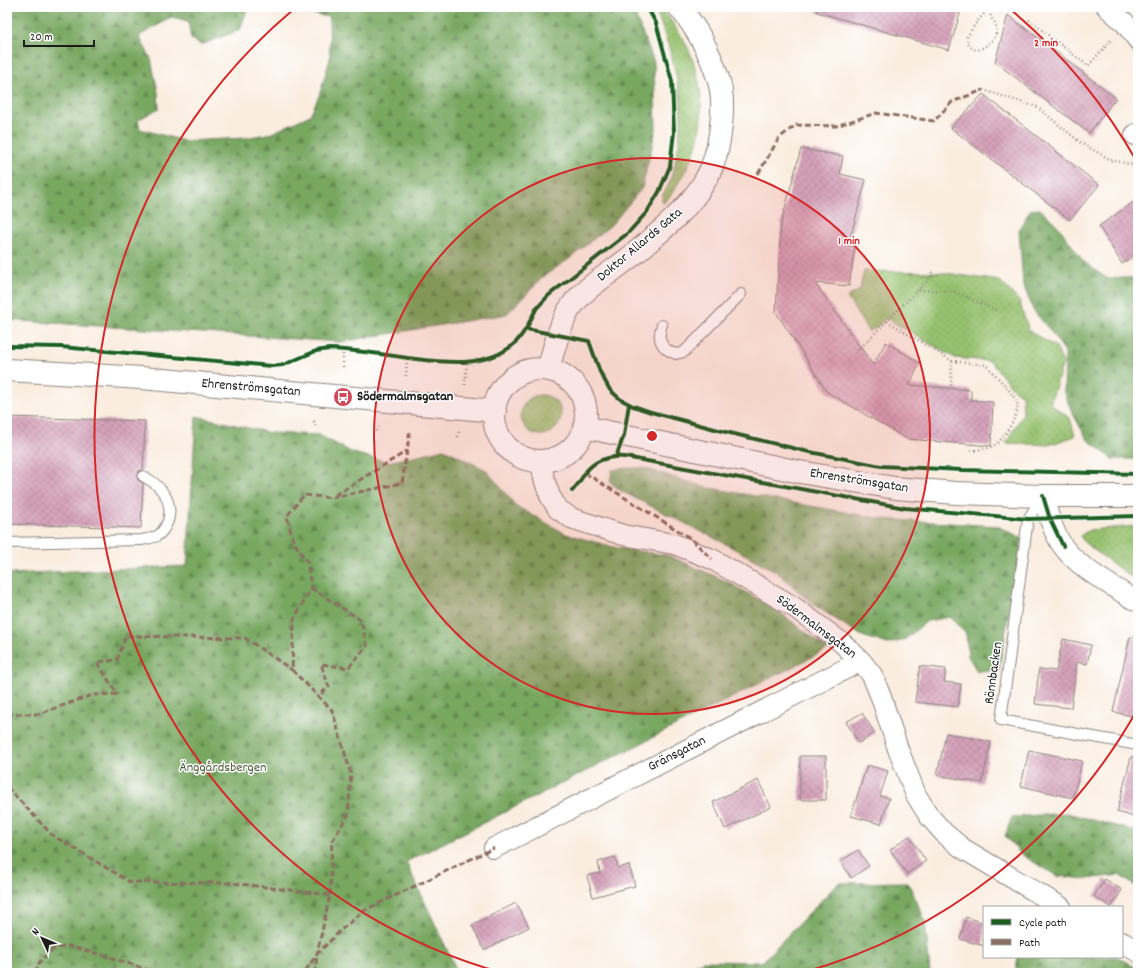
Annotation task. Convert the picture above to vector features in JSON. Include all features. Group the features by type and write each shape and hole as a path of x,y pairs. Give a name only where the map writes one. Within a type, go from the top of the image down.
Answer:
{"street":[{"name":"Doktor Allards Gata","path":"548,370 558,335 570,308 587,289 654,238 678,216 695,197 707,178 715,160 719,142 722,107 719,80 707,50 686,15 679,7"},
{"path":"1107,7 1125,23 1138,40"},
{"path":"536,369 548,370 566,376 579,390 586,408 584,427 577,442 565,454 549,460 528,459 516,454 507,446 500,436 496,424 495,411 503,388 512,379 523,372 536,369"},
{"name":"Ehrenströmsgatan","path":"7,370 142,378 495,411"},
{"name":"Ehrenströmsgatan","path":"584,427 800,472 895,488 956,493 1043,496 1138,496"},
{"name":"Södermalmsgatan","path":"541,460 544,479 550,496 558,509 571,518 622,535 674,544 712,559 794,607 841,642 861,660 872,675 916,795 929,816 944,833 962,848 1059,906"},
{"path":"1043,496 1050,520 1063,546 1075,559 1093,573 1138,601"},
{"name":"Gränsgatan","path":"494,848 861,660"},
{"path":"1123,943 1138,952"}],"lane":[{"path":"662,325 659,332 662,344 669,352 676,354 684,352 741,294"},
{"path":"7,543 142,540 157,536 164,529 167,523 170,514 169,504 166,495 158,486 153,481 143,476"},
{"name":"Rönnbacken","path":"1043,496 1028,519 1001,720 1138,745"}],"path":[{"path":"990,7 991,17 996,24 997,30 993,39 987,46 977,50 973,49 969,46 967,37 976,23 990,7"},
{"path":"1029,20 1088,66 1125,23"},
{"path":"983,90 1038,107 1081,144 1111,160 1133,165 1137,134"},
{"path":"855,353 932,276 931,269"},
{"path":"918,290 953,291 998,311"},
{"path":"887,321 952,361 986,365 1008,390 1017,403 1017,415 999,442 992,447 969,451"},
{"path":"343,350 343,370"},
{"path":"406,376 407,358"},
{"path":"950,388 952,361"},
{"path":"314,421 316,426"},
{"path":"376,431 378,427"}],"green space":[{"path":"248,7 240,30 201,45 191,39 188,21 172,17 139,36 151,59 158,92 159,108 138,120 140,129 184,141 245,138 272,133 310,115 319,96 330,59 329,17 313,14 306,7 632,7 654,62 656,129 642,188 611,225 569,259 544,276 507,314 340,342 7,320 7,8"},
{"path":"655,7 659,7 670,20 688,48 698,78 701,93 701,122 694,151 675,188 663,203 662,196 668,186 677,153 681,115 675,68"},
{"path":"1040,209 1058,226 1083,261 1106,278 1138,278 1138,459 1112,459 1087,439 1073,414 1064,393 1065,352 1050,330 1033,310 1023,284 1019,230 1030,210"},
{"path":"864,271 938,272 1000,281 1019,301 1029,331 1056,347 1063,363 1050,404 1070,418 1075,436 1049,445 1006,443 1023,414 1022,394 1016,392 990,361 955,358 886,318 876,328 868,331 847,297 860,290"},
{"path":"545,395 552,398 558,404 561,415 560,423 552,432 545,435 537,435 530,432 522,423 521,411 524,404 533,396"},
{"name":"Änggårdsbergen","path":"196,416 271,433 319,435 353,453 388,462 444,449 486,470 516,506 566,534 617,548 667,555 726,581 774,608 828,649 406,862 458,973 7,973 7,574 187,566"},
{"path":"644,468 705,487 883,519 997,526 1022,538 999,670 977,671 968,656 966,634 950,617 927,621 904,640 888,644 862,636 811,603 777,572 720,541 621,491 610,482 612,470"},
{"path":"1138,526 1138,546 1135,564 1138,567 1138,582 1086,544 1080,536 1089,530"},
{"path":"1067,813 1138,832 1138,888 1119,875 1087,879 1057,876 1022,855 1005,836 1012,817"},
{"path":"908,882 925,920 930,973 681,973 703,961 762,962 838,883"},
{"path":"1018,958 1120,958 1138,969 1138,973 1015,973"}],"building":[{"path":"817,7 962,7 949,50 817,12"},
{"path":"1008,15 1116,98 1089,133 995,62"},
{"path":"983,94 1099,185 1070,220 951,128"},
{"path":"801,149 843,156 840,174 866,180 848,246 855,247 849,286 815,283 873,365 886,342 920,363 909,385 971,390 971,400 993,402 991,446 907,439 827,392 776,312 781,223"},
{"path":"1138,199 1138,253 1122,264 1099,226"},
{"path":"7,417 145,421 143,470 139,471 137,476 138,480 143,483 141,528 7,524"},
{"path":"1130,637 1138,638 1138,717 1113,712"},
{"path":"1063,639 1091,645 1087,664 1077,662 1071,708 1035,704 1039,669 1056,671"},
{"path":"920,666 946,669 944,682 961,684 958,707 915,702"},
{"path":"862,713 875,733 859,743 846,722"},
{"path":"946,733 991,742 982,783 937,775"},
{"path":"1029,750 1082,761 1073,798 1021,786"},
{"path":"800,756 826,756 826,800 800,800"},
{"path":"1131,757 1138,757 1138,818 1117,812"},
{"path":"867,765 888,771 880,796 889,798 881,824 851,816"},
{"path":"758,780 771,807 725,829 713,802"},
{"path":"909,836 926,861 907,874 890,850"},
{"path":"858,850 869,866 851,878 841,861"},
{"path":"615,857 618,868 629,865 635,886 593,897 587,876 600,873 598,862"},
{"path":"1105,879 1122,890 1112,906 1094,896"},
{"path":"516,903 529,927 484,950 472,925"},
{"path":"966,917 983,923 983,946 960,939"}],"marked path":[{"path":"758,174 779,138 796,125 836,126 876,113 934,121 952,102 983,90"},
{"path":"330,895 332,841 348,815 351,774 332,710 292,670 294,619 311,588 308,563 293,541 287,516 304,495 331,498 402,483 410,430"},
{"path":"335,495 407,451"},
{"path":"585,473 690,538 712,559"},
{"path":"311,588 361,620 367,646 348,668 321,664 329,687 318,696"},
{"path":"7,714 39,714 92,695 117,694 97,662 117,660 126,636 245,638 292,670"},
{"path":"7,787 52,835 130,882 232,883 330,895 317,954 304,973"},
{"path":"315,973 317,954 342,929 365,910 494,848"},
{"path":"34,973 41,960 54,949 68,946 103,955 158,973"}],"cycle path":[{"path":"526,329 536,309 549,295 628,233 647,212 659,192 670,166 674,132 672,81 656,23 647,7"},
{"path":"7,346 61,347 272,366 283,365 316,351 329,349 359,351 435,361 463,362 490,357 503,352 516,342 526,329 589,341 600,372 610,390 620,399 633,406 726,432 805,451 881,466 962,470 1138,474"},
{"path":"616,457 624,435 629,404"},
{"path":"572,491 593,464 603,459 625,457 905,508 1028,519 1138,516"},
{"path":"1043,496 1050,519 1063,546"}],"place":[{"name":"Södermalmsgatan","path":"343,397"}]}
